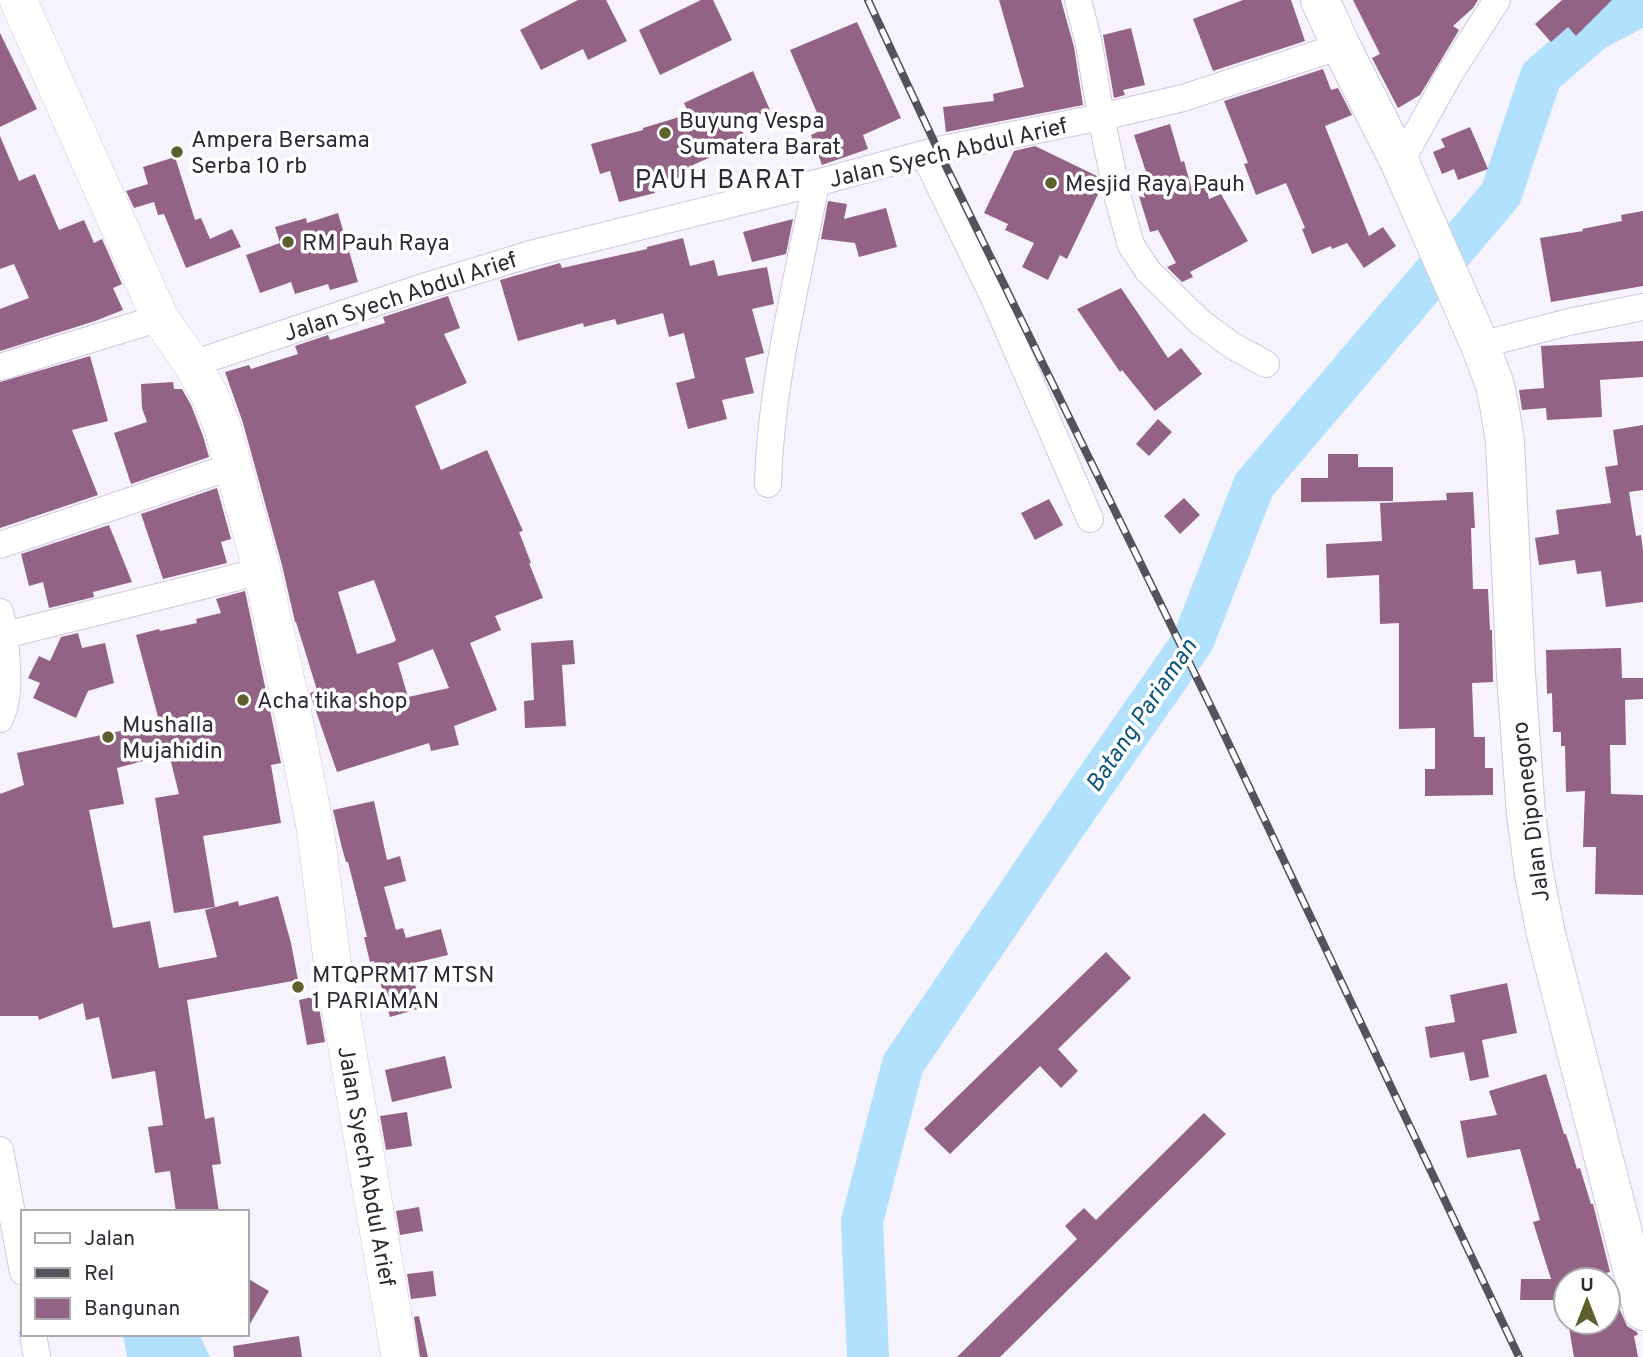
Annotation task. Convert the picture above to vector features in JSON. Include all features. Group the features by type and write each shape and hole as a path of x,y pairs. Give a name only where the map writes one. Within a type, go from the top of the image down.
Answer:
{"main road":[{"name":"Jalan Diponegoro","path":"1320,0 1400,163 1480,345 1494,385 1505,442 1521,758 1534,874 1546,934 1643,1311"}],"street":[{"name":"Jalan Syech Abdul Arief","path":"18,0 160,318 192,364 210,396 223,429 261,571 315,827 332,960 400,1357"},
{"path":"1079,0 1101,117 1130,245 1160,284 1200,322 1233,346 1266,364"},
{"path":"1400,163 1449,75 1497,0"},
{"name":"Jalan Syech Abdul Arief","path":"192,364 534,253 924,154 1101,117 1194,94 1341,46"},
{"path":"924,154 995,300 1090,519"},
{"path":"768,484 774,396 816,183"},
{"path":"1480,345 1569,322 1643,307"},
{"path":"0,367 160,318"},
{"path":"0,544 233,466"},
{"path":"0,719 7,700 8,683 2,624 261,571"},
{"path":"0,1150 21,1261"},
{"path":"33,1336 37,1357"}],"water":[{"path":"123,1336 200,1336 210,1357 127,1357"}],"building":[{"path":"578,0 606,0 627,41 588,60 583,49 541,70 520,30"},
{"path":"701,0 713,0 732,40 660,75 639,30"},
{"path":"999,0 1061,0 1074,47 1083,105 946,132 943,107 994,101 993,94 1024,87"},
{"path":"1243,0 1291,0 1305,41 1213,71 1193,19"},
{"path":"1353,0 1478,0 1453,26 1459,30 1420,95 1398,108 1372,58 1380,54"},
{"path":"1562,0 1612,0 1576,36 1568,27 1551,42 1535,24"},
{"path":"857,22 901,118 863,135 868,149 822,165 811,135 824,129 790,50"},
{"path":"1131,28 1145,85 1123,90 1125,95 1114,98 1103,35"},
{"path":"0,33 37,109 0,127"},
{"path":"1323,69 1331,90 1338,88 1352,115 1325,126 1369,236 1383,227 1396,246 1364,268 1347,243 1312,254 1302,229 1305,228 1286,183 1256,195 1244,164 1248,163 1224,101"},
{"path":"753,71 770,110 739,124 747,141 693,165 695,173 653,185 655,193 619,202 610,171 600,174 591,144 689,114 684,103"},
{"path":"1170,124 1192,190 1206,186 1209,199 1221,194 1248,241 1190,272 1193,277 1182,282 1167,267 1176,263 1158,230 1150,232 1139,196 1145,198 1138,174 1146,172 1134,135"},
{"path":"1470,127 1488,169 1458,180 1454,169 1442,174 1433,152 1445,147 1441,139"},
{"path":"0,136 19,181 35,174 59,230 84,220 94,243 102,239 122,284 113,288 123,310 0,351 0,309 29,298 14,264 0,269"},
{"path":"1035,146 1097,176 1100,190 1067,259 1060,255 1048,280 1022,267 1034,243 1005,230 1008,224 984,213 1014,151"},
{"path":"175,157 195,220 201,218 210,239 232,229 241,247 186,268 164,214 158,215 154,202 134,208 126,191 148,184 143,167"},
{"path":"828,201 847,204 844,219 886,208 897,247 859,257 855,243 821,239"},
{"path":"1643,211 1643,286 1551,302 1540,238 1622,221 1621,215"},
{"path":"338,213 358,282 330,290 328,284 295,294 291,282 260,293 246,255 280,243 275,227 306,218 307,223"},
{"path":"793,219 786,254 752,262 743,232"},
{"path":"683,238 690,266 714,260 718,276 767,267 774,304 752,309 764,353 745,358 754,393 722,400 727,419 688,429 676,383 695,378 684,333 669,337 663,313 617,325 615,319 584,327 583,323 518,341 500,280 560,263 562,268"},
{"path":"1121,288 1168,358 1181,348 1202,374 1155,411 1122,370 1120,372 1077,309"},
{"path":"448,296 460,328 444,334 467,383 415,406 441,470 487,450 523,531 519,532 543,598 495,616 501,630 470,643 497,710 454,726 459,745 431,751 429,743 337,772 311,697 310,693 317,690 295,622 243,423 225,372 249,365 251,369 298,354 295,346 328,335 330,340 385,323 383,317","holes":["374,580 396,640 357,654 338,592","433,649 449,688 408,697 398,663"]},
{"path":"1643,341 1643,377 1600,380 1602,417 1547,420 1546,408 1522,410 1519,390 1544,388 1541,346"},
{"path":"90,356 108,421 72,430 98,495 0,528 0,382"},
{"path":"173,382 174,389 182,389 191,405 209,457 131,484 114,433 147,422 142,408 141,384"},
{"path":"1158,419 1172,432 1149,456 1136,444"},
{"path":"1643,425 1643,490 1629,492 1636,536 1641,535 1643,602 1606,607 1601,571 1577,574 1575,560 1539,565 1535,538 1559,534 1556,510 1611,503 1605,467 1618,465 1613,430"},
{"path":"1328,454 1358,454 1358,467 1393,467 1393,501 1301,502 1301,478 1328,478"},
{"path":"217,488 231,539 221,542 227,563 163,579 141,514"},
{"path":"1473,492 1473,589 1488,589 1493,682 1472,683 1474,737 1485,737 1485,768 1493,768 1493,795 1425,796 1425,769 1435,769 1435,728 1399,729 1399,623 1380,624 1379,575 1327,578 1326,544 1382,541 1380,503 1447,500 1446,493"},
{"path":"1184,498 1200,515 1180,534 1164,516"},
{"path":"1049,499 1063,525 1035,540 1021,513"},
{"path":"109,525 132,582 93,592 94,597 49,608 43,582 29,586 21,554"},
{"path":"245,591 281,763 271,765 281,823 203,836 215,907 174,913 155,798 179,794 169,754 117,768 124,804 89,810 113,928 150,921 159,968 217,957 205,910 238,901 239,906 278,896 291,943 298,980 187,1000 205,1119 214,1117 221,1164 212,1165 219,1210 176,1210 170,1171 155,1173 148,1127 163,1125 155,1071 112,1079 99,1017 86,1020 83,1003 39,1020 38,1016 0,1016 0,794 24,785 17,753 160,724 136,635 197,623 196,619 221,613 216,599"},
{"path":"78,633 82,648 105,643 114,683 88,691 76,718 33,698 40,683 28,678 39,656 50,661 61,637"},
{"path":"573,640 575,664 562,665 566,726 525,728 524,701 534,700 531,643"},
{"path":"1621,648 1622,678 1643,678 1643,699 1625,700 1626,745 1610,745 1611,794 1643,795 1643,895 1595,894 1596,847 1583,847 1585,791 1566,792 1565,746 1561,746 1561,732 1553,732 1552,693 1547,694 1546,650"},
{"path":"374,801 387,860 400,856 406,881 384,887 396,930 403,928 406,938 441,929 448,955 410,964 421,1008 390,1017 374,961 370,962 364,937 367,937 333,810"},
{"path":"1106,952 1131,978 1058,1049 1078,1071 1061,1088 1040,1066 950,1154 924,1129"},
{"path":"1507,983 1517,1033 1482,1040 1489,1077 1470,1081 1464,1052 1430,1058 1425,1027 1455,1022 1450,995"},
{"path":"317,996 325,1042 307,1045 299,1000"},
{"path":"445,1056 452,1088 392,1102 385,1070"},
{"path":"1546,1074 1564,1134 1593,1204 1608,1266 1552,1266 1552,1300 1520,1300 1521,1279 1551,1279 1533,1222 1540,1220 1520,1149 1467,1158 1460,1121 1497,1115 1489,1091"},
{"path":"407,1112 412,1146 386,1150 380,1116"},
{"path":"1204,1113 1226,1134 1000,1357 957,1357 1077,1239 1065,1226 1084,1208 1096,1220"},
{"path":"419,1207 423,1231 400,1235 396,1211"},
{"path":"433,1271 436,1296 411,1299 407,1274"},
{"path":"248,1279 269,1291 248,1327"},
{"path":"1622,1315 1627,1326 1637,1332 1638,1335 1634,1336 1638,1357 1574,1357 1570,1336 1622,1336"},
{"path":"419,1316 428,1357 420,1357 414,1317"},
{"path":"299,1336 302,1357 234,1357 233,1346"}],"waterway":[{"name":"Batang Pariaman","path":"868,1357 862,1221 903,1064 1193,641 1254,485 1501,194 1541,76 1594,30 1643,4"}],"railway":[{"path":"868,0 938,150 1215,715 1519,1357"}],"place":[{"name":"Buyung Vespa Sumatera Barat","path":"665,133"},
{"name":"Ampera Bersama Serba 10 rb","path":"177,152"},
{"name":"Mesjid Raya Pauh","path":"1051,183"},
{"name":"RM Pauh Raya","path":"288,242"},
{"name":"Acha tika shop","path":"243,700"},
{"name":"Mushalla Mujahidin","path":"108,737"},
{"name":"MTQPRM17 MTSN 1 PARIAMAN","path":"298,987"}],"district":[{"name":"PAUH BARAT","path":"721,179"}]}
